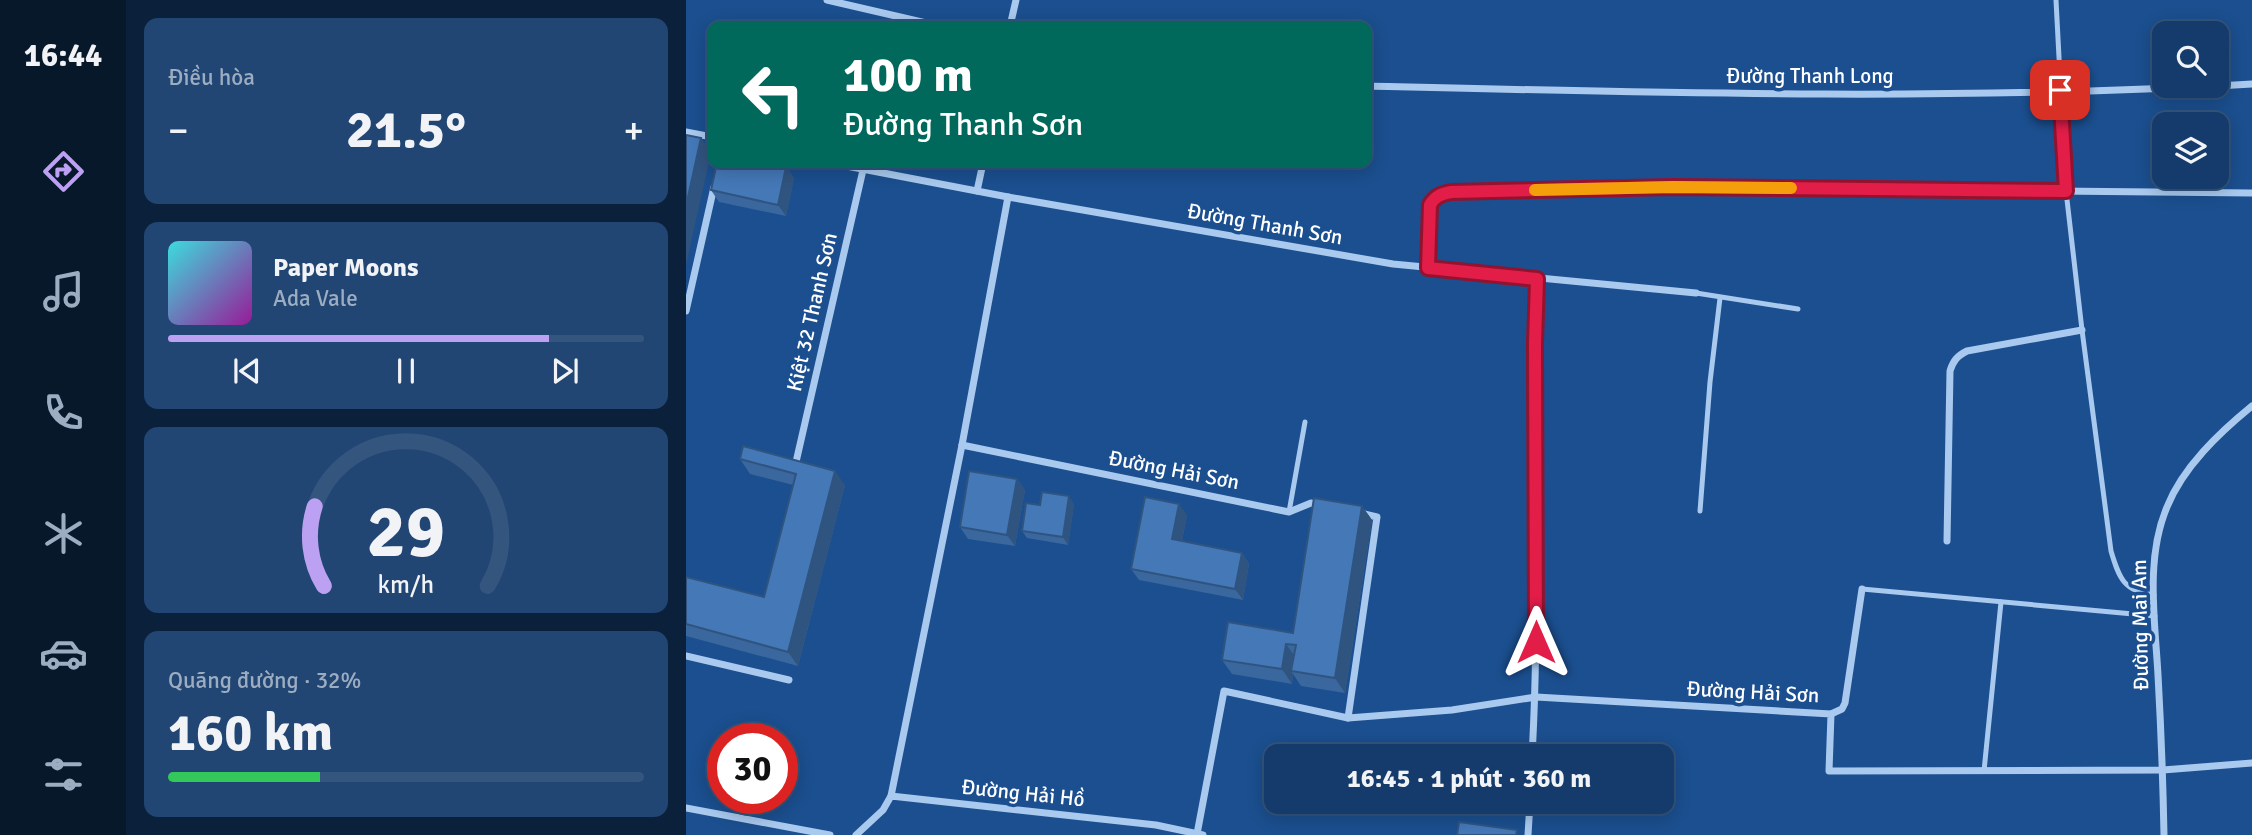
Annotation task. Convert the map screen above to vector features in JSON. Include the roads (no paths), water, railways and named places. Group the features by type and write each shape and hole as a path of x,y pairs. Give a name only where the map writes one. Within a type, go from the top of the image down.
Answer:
{"street":[{"path":"827,0 917,21"},
{"path":"1011,21 1016,0"},
{"name":"Đường Thanh Long","path":"1372,86 1857,95 2252,84"},
{"path":"686,132 707,136"},
{"name":"Đường Thanh Sơn","path":"854,168 1393,264 1696,293"},
{"path":"977,191 982,168"},
{"name":"Kiệt 32 Thanh Sơn","path":"796,462 863,170"},
{"path":"686,311 717,176"},
{"path":"1428,268 1430,205 1438,195 1451,192 1673,187 2252,193"},
{"path":"856,835 883,810 891,796 962,445 1008,197"},
{"path":"1533,744 1536,696 1537,279"},
{"path":"1947,541 1952,363 1959,355 1967,352 2082,330"},
{"name":"Đường Mai Am","path":"2164,835 2153,565 2156,546 2167,506 2180,482 2234,420 2252,406"},
{"name":"Đường Hải Sơn","path":"962,445 1289,512 1311,503 1324,506"},
{"path":"1348,718 1377,517 1350,511"},
{"path":"1831,714 1842,709 1845,703 1861,589"},
{"path":"686,656 789,680"},
{"name":"Đường Hải Sơn","path":"1200,834 1224,691 1348,718 1452,710 1536,696 1831,714 1829,771 2163,770 2252,763"},
{"name":"Đường Hải Hồ","path":"891,796 1156,825 1200,834"},
{"path":"686,808 830,835"},
{"path":"1528,835 1529,814"}],"lane":[{"path":"2056,0 2066,191 2111,551 2121,578 2129,589 2139,594 2154,595"},
{"path":"1696,293 1798,309"},
{"path":"1700,511 1710,382 1720,298"},
{"path":"1289,512 1305,422"},
{"path":"1861,589 2155,616"},
{"path":"1984,771 2001,602"}]}
